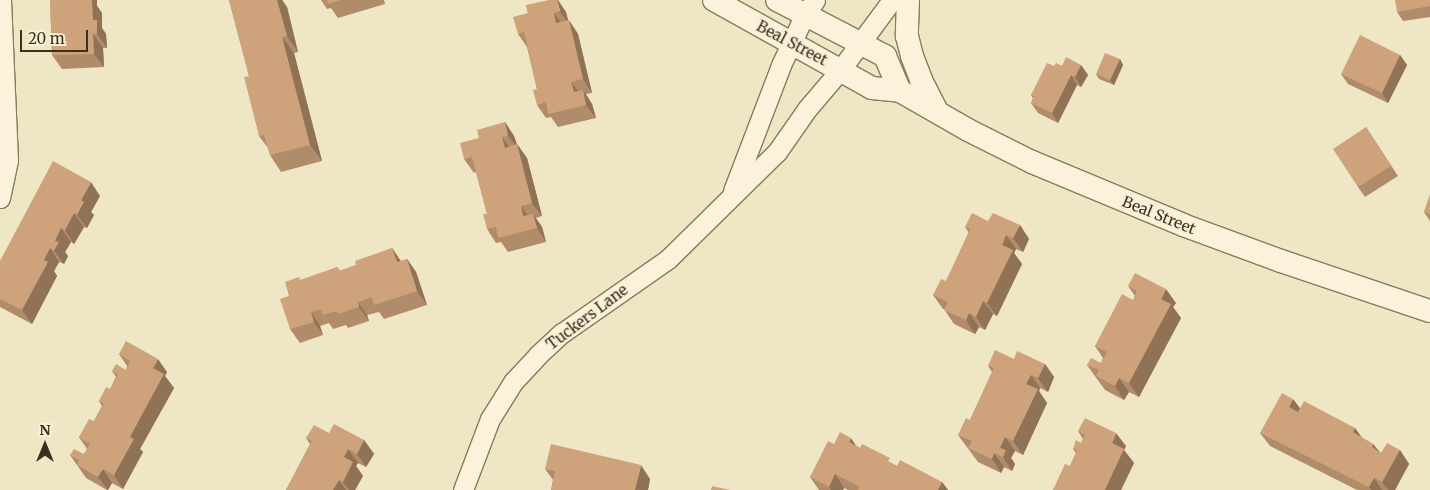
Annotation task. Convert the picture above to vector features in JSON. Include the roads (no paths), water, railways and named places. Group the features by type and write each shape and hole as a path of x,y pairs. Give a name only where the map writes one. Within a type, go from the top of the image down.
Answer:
{"street":[{"path":"0,198 8,160 1,0"},
{"name":"Beal Street","path":"714,0 790,44 841,69 872,88 900,91 1032,162 1183,225 1281,261 1430,311"},
{"name":"Beal Street","path":"777,0 810,7 884,56 900,91"},
{"name":"Tuckers Lane","path":"463,490 490,419 513,382 562,333 668,259 777,152 807,109 841,69 892,0"},
{"path":"908,0 907,36 912,56 921,80 937,112"},
{"name":"Tuckers Lane","path":"731,197 790,44 810,7"}]}
